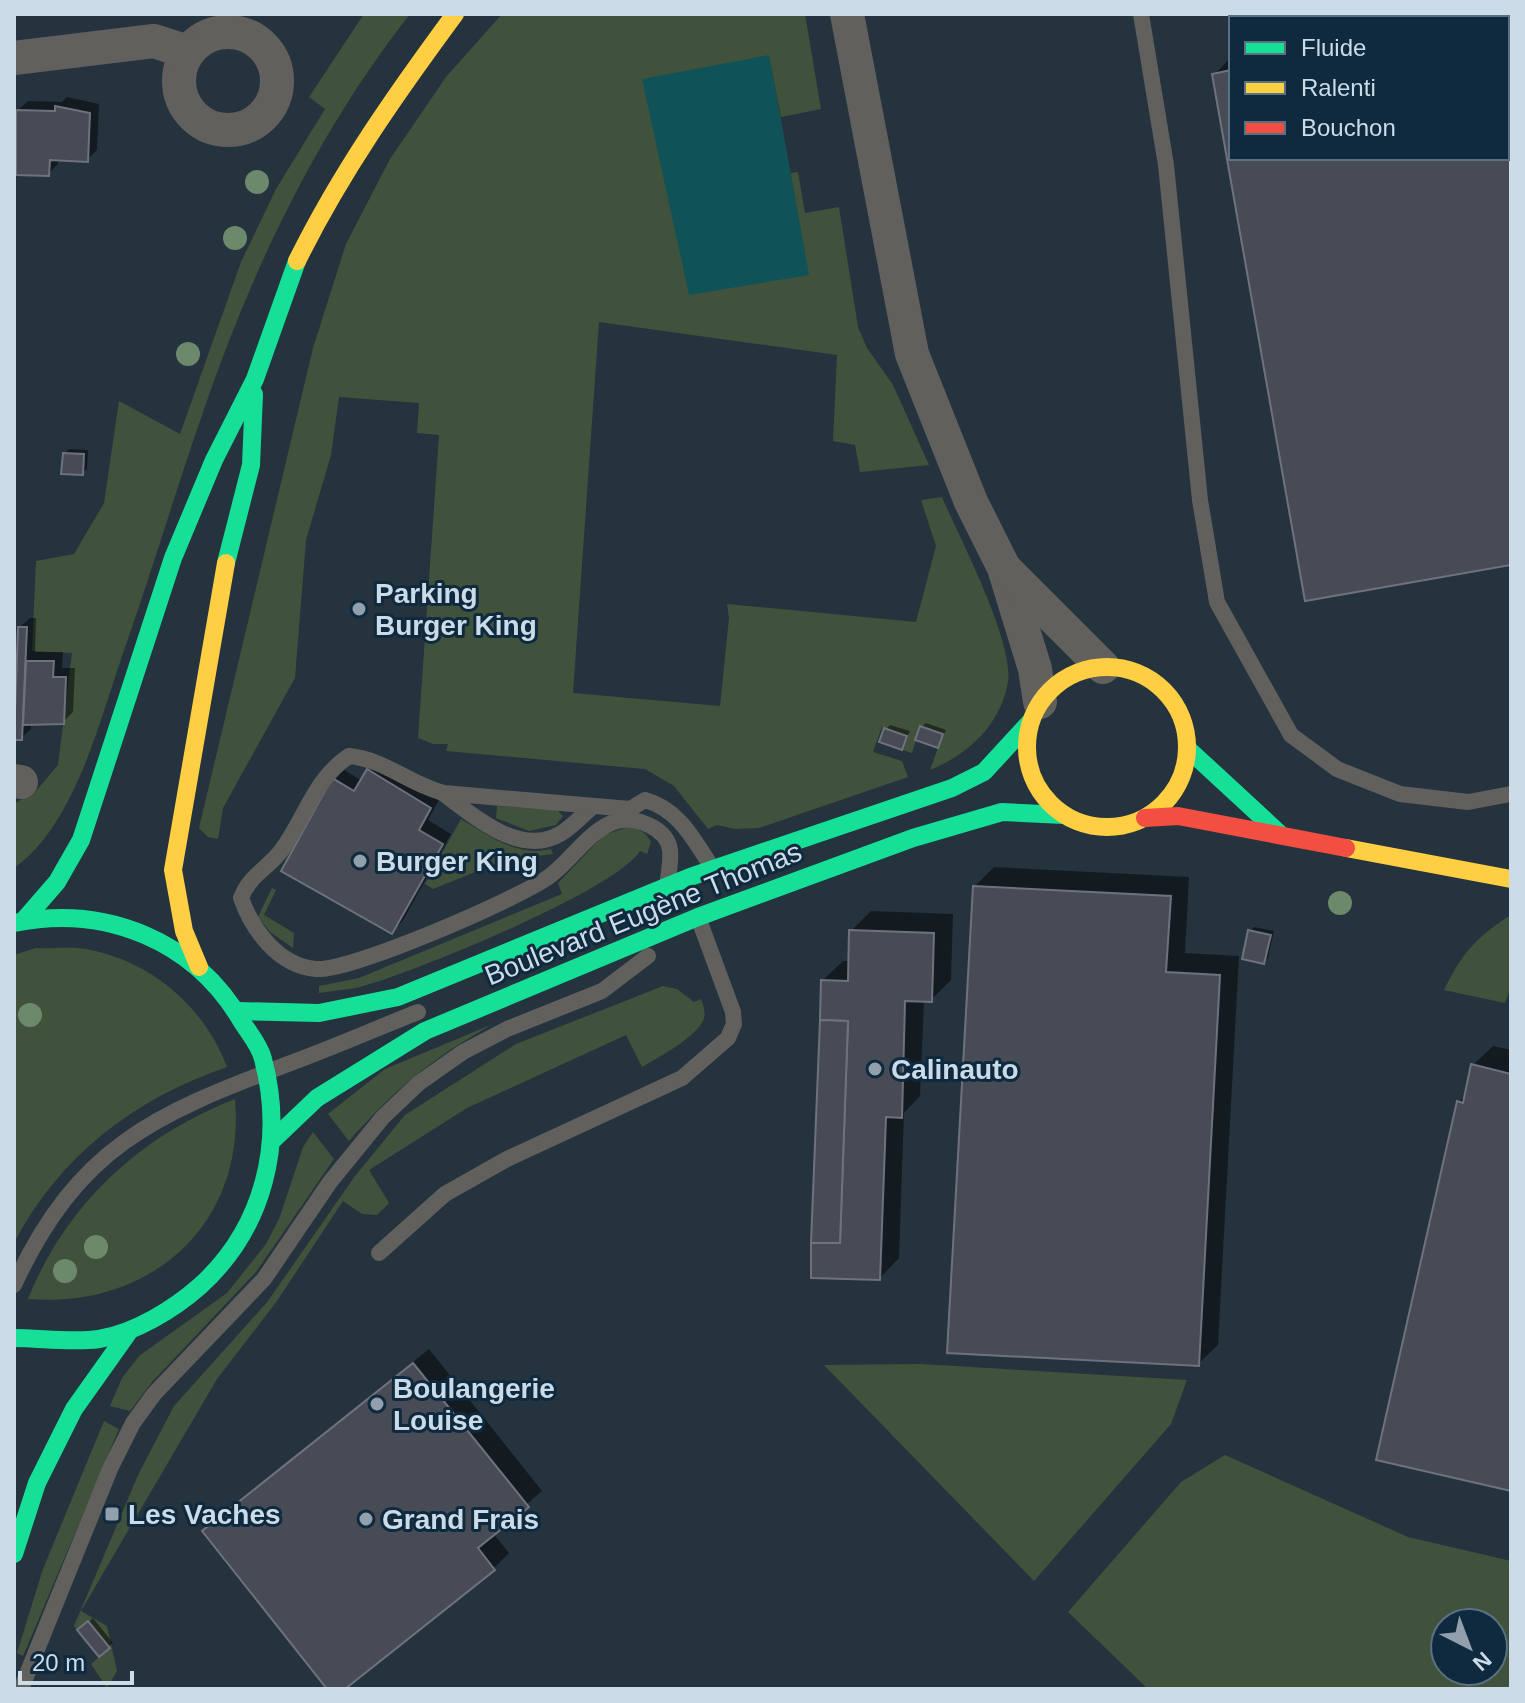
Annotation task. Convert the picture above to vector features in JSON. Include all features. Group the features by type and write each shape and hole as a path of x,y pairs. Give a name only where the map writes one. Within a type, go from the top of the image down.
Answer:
{"main road":[{"path":"19,921 57,882 81,840 173,558 214,460 255,379 286,284 327,200 371,129 455,14"},
{"path":"199,967 184,931 173,870 222,578 251,465 255,379"},
{"path":"1145,818 1168,801 1182,777 1188,749 1185,726 1176,705 1162,687 1143,674 1103,667 1075,673 1035,712 1026,743 1035,784 1047,802 1083,824 1104,828 1145,818 1178,816 1511,879"},
{"name":"Boulevard Eugène Thomas","path":"239,1011 308,1016 358,1010 713,869 952,788 993,765 1035,712"},
{"path":"1188,749 1280,834"},
{"name":"Boulevard Eugène Thomas","path":"274,1139 317,1098 367,1063 425,1031 698,917 913,838 1002,812 1064,815"},
{"path":"14,1338 81,1342 128,1333 179,1307 222,1269 239,1247 264,1195 274,1139 267,1072 239,1011 199,967 174,948 117,924 86,918 19,921"},
{"path":"14,1554 37,1483 74,1409 128,1333"}],"street":[{"path":"847,14 912,354 971,502 1004,568 1035,669 1035,712"},
{"path":"14,58 154,41 188,52"},
{"path":"1004,568 1103,667"}],"lane":[{"path":"1141,14 1166,165 1200,500 1217,602 1291,735 1337,769 1400,794 1468,802 1511,794"},
{"path":"668,886 670,850 667,839 643,823 617,821 602,828 562,867 528,890 364,959 316,969 282,954 263,940 249,920 241,898 246,884 274,860 324,778 349,756 363,757 424,789 444,793 630,809 645,800 657,803 674,814 713,869"},
{"path":"869,835 914,820 952,788"},
{"path":"444,793 476,817 528,842 562,833 593,806"},
{"path":"21,1689 110,1469 133,1423 154,1394 264,1279 330,1182 383,1117 419,1083 463,1052 507,1029 602,991 698,917 733,1012 734,1024 728,1038 715,1052 682,1078 507,1159 445,1194 379,1253"},
{"path":"14,1285 44,1225 88,1170 116,1146 183,1105 442,1002"}],"shaded area":[{"path":"364,14 410,14 331,130 265,255 214,380 82,771 53,827 35,850 14,868 14,804 36,791 58,765 72,653 32,651 36,561 74,554 104,503 119,401 180,434 241,262 276,189 325,109 309,97"},
{"path":"502,14 805,14 821,109 781,117 769,55 790,173 798,172 805,213 839,207 858,327 867,348 893,385 929,465 860,472 855,445 833,441 837,355 599,322 573,693 720,706 729,618 727,604 916,622 936,546 921,500 942,497 984,590 1003,642 1008,664 1004,697 990,724 970,747 930,770 943,734 920,727 912,753 902,750 907,736 882,727 873,752 902,761 908,777 759,828 735,829 717,825 708,829 674,786 645,769 446,751 448,744 433,744 418,738 439,435 417,433 419,403 339,397 331,455 306,540 295,678 223,808 218,839 208,837 199,828 313,348 346,244 390,159 446,77"},
{"path":"769,55 809,275 689,295 642,79"},
{"path":"497,806 557,810 563,816 556,825 529,831 496,818"},
{"path":"461,819 515,848 551,849 553,854 505,860 433,889 425,884"},
{"path":"628,827 641,831 649,838 651,842 647,854 640,851 623,868 593,887 462,950 356,988 319,993 319,986 359,978 562,894 558,883 604,835"},
{"path":"272,888 276,890 264,915 294,933 293,948 270,932 258,917"},
{"path":"1511,915 1511,986 1505,1003 1444,990 1471,947"},
{"path":"36,948 86,949 110,955 153,976 189,1006 217,1045 227,1067 162,1095 103,1134 53,1183 14,1243 14,955"},
{"path":"663,986 677,989 694,1002 701,999 704,1008 701,1025 677,1046 642,1067 626,1035 467,1108 369,1170 389,1203 377,1215 362,1214 343,1201 277,1301 217,1379 81,1611 107,1626 117,1671 107,1688 91,1664 110,1648 88,1621 77,1630 74,1626 139,1473 174,1406 268,1301 355,1176 405,1115 516,1044"},
{"path":"493,1024 415,1076 349,1141 328,1114 385,1069"},
{"path":"235,1099 234,1144 224,1185 207,1220 181,1250 150,1273 113,1290 72,1298 28,1299 63,1233 110,1177 168,1132"},
{"path":"313,1132 334,1159 256,1272 152,1382 130,1411 110,1406 122,1378 139,1356 227,1293 266,1244 279,1219 303,1147"},
{"path":"920,1364 1187,1380 1171,1424 1034,1581 824,1365"},
{"path":"104,1421 119,1429 23,1656 17,1653 43,1569"},
{"path":"1225,1455 1408,1537 1511,1561 1511,1689 1148,1689 1068,1612 1181,1482"}],"building":[{"path":"1511,14 1511,565 1305,601 1212,74 1229,70 1229,160 1509,160 1509,16 1490,16"},
{"path":"55,106 90,113 88,162 50,160 49,176 16,175 16,110 55,111"},
{"path":"63,453 84,454 83,475 61,474"},
{"path":"18,627 27,627 22,740 14,740"},
{"path":"26,661 54,661 53,677 66,677 64,724 23,725"},
{"path":"920,726 943,734 938,748 915,740"},
{"path":"884,728 907,736 902,750 879,742"},
{"name":"Burger King","path":"367,769 431,808 419,830 443,844 392,934 281,871 332,778 354,791"},
{"path":"973,886 1171,896 1166,972 1220,975 1199,1366 947,1353"},
{"name":"Calinauto","path":"849,930 934,933 932,1002 905,1001 902,1118 886,1117 880,1280 811,1278 811,1243 840,1243 848,1021 820,1020 821,980 848,981"},
{"path":"1248,930 1271,935 1264,964 1242,959"},
{"path":"820,1020 848,1021 840,1243 811,1243"},
{"path":"1471,1064 1511,1074 1511,1491 1376,1460 1457,1101 1463,1103"},
{"name":"Grand Frais","path":"413,1363 529,1507 478,1548 495,1570 345,1689 327,1689 202,1531"},
{"path":"88,1621 110,1648 99,1657 77,1630"}],"traffic: fast":[{"path":"24,920 57,882 81,840 173,558 214,460 255,379 297,261"},
{"path":"226,563 251,465 254,394"},
{"path":"239,1011 319,1013 398,997 690,877 952,788 984,772 1030,722"},
{"path":"1188,749 1280,834"},
{"path":"274,1139 317,1098 425,1031 698,917 913,838 1002,812 1064,815"},
{"path":"14,923 48,918 82,919 114,925 145,935 173,950 199,970 222,994 259,1049 269,1090 271,1121 270,1152 254,1211 240,1238 200,1286 153,1319 113,1336 78,1341 14,1338"},
{"path":"14,1554 37,1483 74,1409 128,1333"}],"traffic: slow":[{"path":"297,261 370,134 455,14"},
{"path":"199,967 184,931 173,870 226,563"},
{"path":"1107,667 1138,673 1164,690 1181,716 1187,747 1181,778 1164,804 1138,821 1107,827 1076,821 1050,804 1033,778 1027,747 1033,716 1050,690 1076,673 1107,667"},
{"path":"1346,848 1511,879"}],"traffic: jam":[{"path":"1145,818 1178,816 1346,848"}],"place":[{"name":"Parking Burger King","path":"359,609"},
{"name":"Burger King","path":"360,861"},
{"name":"Calinauto","path":"875,1069"},
{"name":"Boulangerie Louise","path":"377,1404"},
{"name":"Les Vaches","path":"112,1514"},
{"name":"Grand Frais","path":"366,1519"}]}
